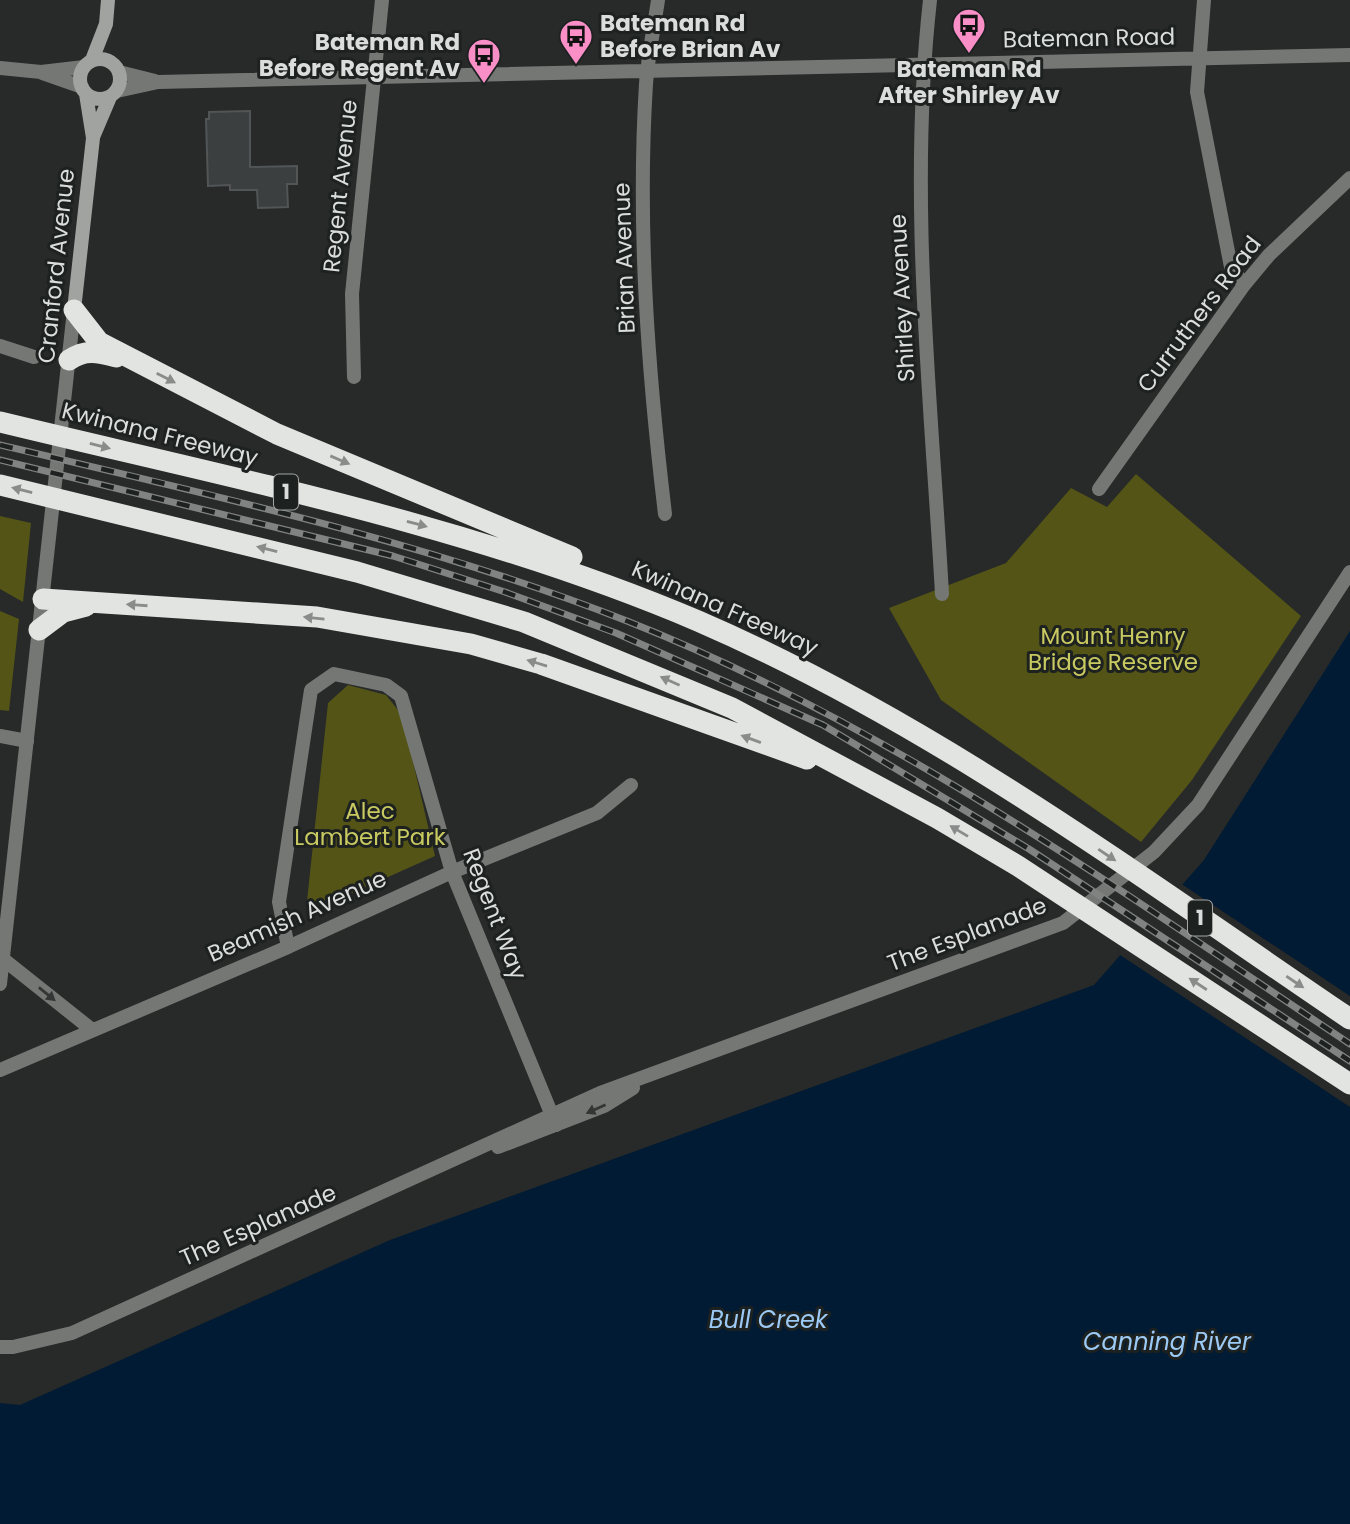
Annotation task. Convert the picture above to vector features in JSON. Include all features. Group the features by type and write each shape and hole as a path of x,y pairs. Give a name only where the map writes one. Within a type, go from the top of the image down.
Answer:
{"highway":[{"path":"74,310 92,336 130,360 277,434 763,636 867,691 1044,812"},
{"path":"68,368 80,352 89,351 130,360"},
{"name":"Kwinana Freeway","path":"0,422 451,533 585,576 700,622 808,672 1044,812 1350,1019"},
{"path":"0,485 357,572 524,622 732,708 1018,866 1350,1084"},
{"path":"43,599 317,617 471,644 541,664 862,778"},
{"path":"39,631 63,612 102,602"}],"main road":[{"name":"Cranford Avenue","path":"93,138 113,94 116,67 106,24 108,0"},
{"name":"Cranford Avenue","path":"74,310 93,138 80,77 106,24"},
{"path":"88,63 106,59 116,67"},
{"path":"84,91 97,99 113,94"}],"street":[{"name":"Regent Avenue","path":"354,377 352,294 382,0"},
{"name":"Brian Avenue","path":"658,0 648,71 643,204 652,411 665,514"},
{"name":"Shirley Avenue","path":"930,0 922,64 920,202 942,594"},
{"path":"1204,0 1197,92 1231,267 1244,285"},
{"name":"Bateman Road","path":"113,94 158,82 1350,55"},
{"path":"0,68 41,72 88,63"},
{"name":"Bateman Road","path":"116,67 158,82"},
{"path":"41,72 84,91"},
{"name":"Curruthers Road","path":"1099,489 1244,285 1269,255 1350,177"},
{"name":"Cranford Avenue","path":"0,984 74,310"},
{"path":"0,346 34,357"},
{"name":"The Esplanade","path":"0,1347 13,1347 72,1333 462,1158 554,1121 600,1093 1063,923 1154,852 1198,805 1350,572"},
{"name":"Regent Way","path":"288,947 279,902 311,690 334,674 386,685 401,696 452,872 554,1121"},
{"path":"0,736 27,741"},
{"name":"Beamish Avenue","path":"0,1070 288,947 452,872 597,813 631,785"},
{"path":"3,959 91,1030"},
{"name":"The Esplanade","path":"0,1358 56,1345 72,1333"}],"green space":[{"name":"Mount Henry Bridge Reserve","path":"1136,474 1301,616 1192,780 1141,842 941,700 889,608 1006,563 1071,488 1107,507"},
{"path":"0,516 31,523 23,602 0,589"},
{"path":"0,611 19,619 9,711 0,710"},
{"name":"Alec Lambert Park","path":"348,685 386,695 402,715 435,856 321,907 307,901 328,703"}],"water":[{"path":"1350,631 1350,1524 0,1524 0,1403 20,1405 390,1240 1094,985 1204,860"}],"pier":[{"path":"1180,883 1350,996 1350,1107 1117,953"}],"building":[{"path":"250,111 250,167 297,166 297,184 287,184 288,207 258,208 257,190 230,190 230,185 208,186 206,119 209,119 209,112"}],"railway":[{"path":"0,445 158,482 395,543 550,593 627,621 723,662 909,759 999,813 1088,869 1350,1044"},
{"path":"0,460 393,556 505,592 616,633 823,725 1029,849 1350,1061"}],"place":[{"name":"Bateman Rd After Shirley Av","path":"969,55"},
{"name":"Bateman Rd Before Brian Av","path":"576,66"},
{"name":"Bateman Rd Before Regent Av","path":"484,85"}],"water label":[{"name":"Bull Creek","path":"768,1320"},
{"name":"Canning River","path":"1167,1342"}]}
